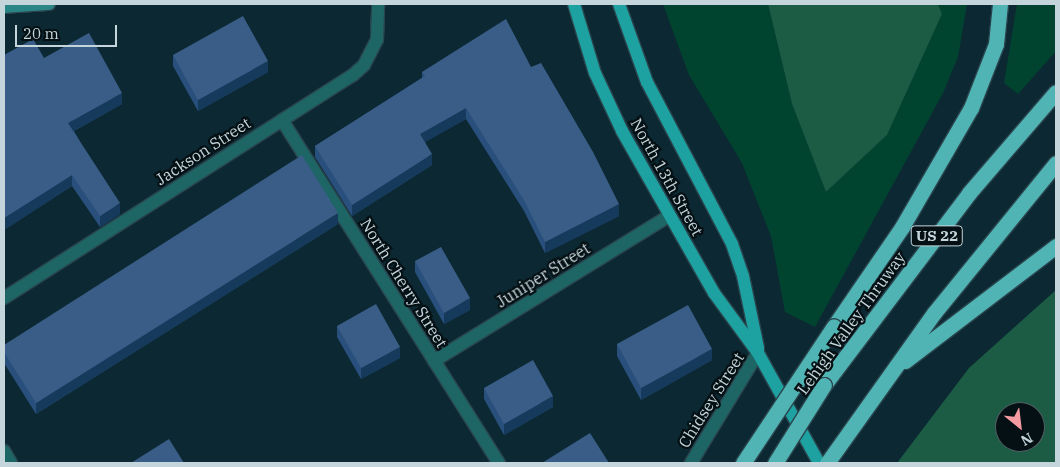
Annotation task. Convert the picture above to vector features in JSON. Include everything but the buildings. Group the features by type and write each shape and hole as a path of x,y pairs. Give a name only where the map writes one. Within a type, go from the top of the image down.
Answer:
{"highway":[{"path":"743,463 902,227 971,108 996,44 1000,4"},
{"name":"Lehigh Valley Thruway","path":"775,463 824,385 969,193 1056,92"},
{"name":"US 22","path":"828,463 849,430 892,371 1013,213 1056,163"},
{"path":"892,371 1056,246"}],"main road":[{"path":"4,7 49,4"},
{"name":"North 13th Street","path":"619,4 647,82 732,244 743,276 758,353"},
{"name":"North 13th Street","path":"572,5 601,86 669,216 714,293 758,353 819,463"}],"street":[{"name":"Jackson Street","path":"4,298 282,120 364,65 377,39 378,4"},
{"name":"North Cherry Street","path":"282,120 499,463"},
{"name":"Juniper Street","path":"434,361 669,216"},
{"name":"Chidsey Street","path":"691,463 758,353"},
{"path":"4,451 11,463"}],"green space":[{"path":"663,4 768,4 792,104 826,192 887,135 942,14 938,4 967,4 958,57 943,93 815,327 785,312 771,236 742,163 689,75"},
{"path":"768,4 938,4 942,14 887,135 826,192 792,104"},
{"path":"1017,4 1056,4 1056,51 1018,94 1004,83"},
{"path":"1056,290 1056,463 897,463 969,368"}]}
